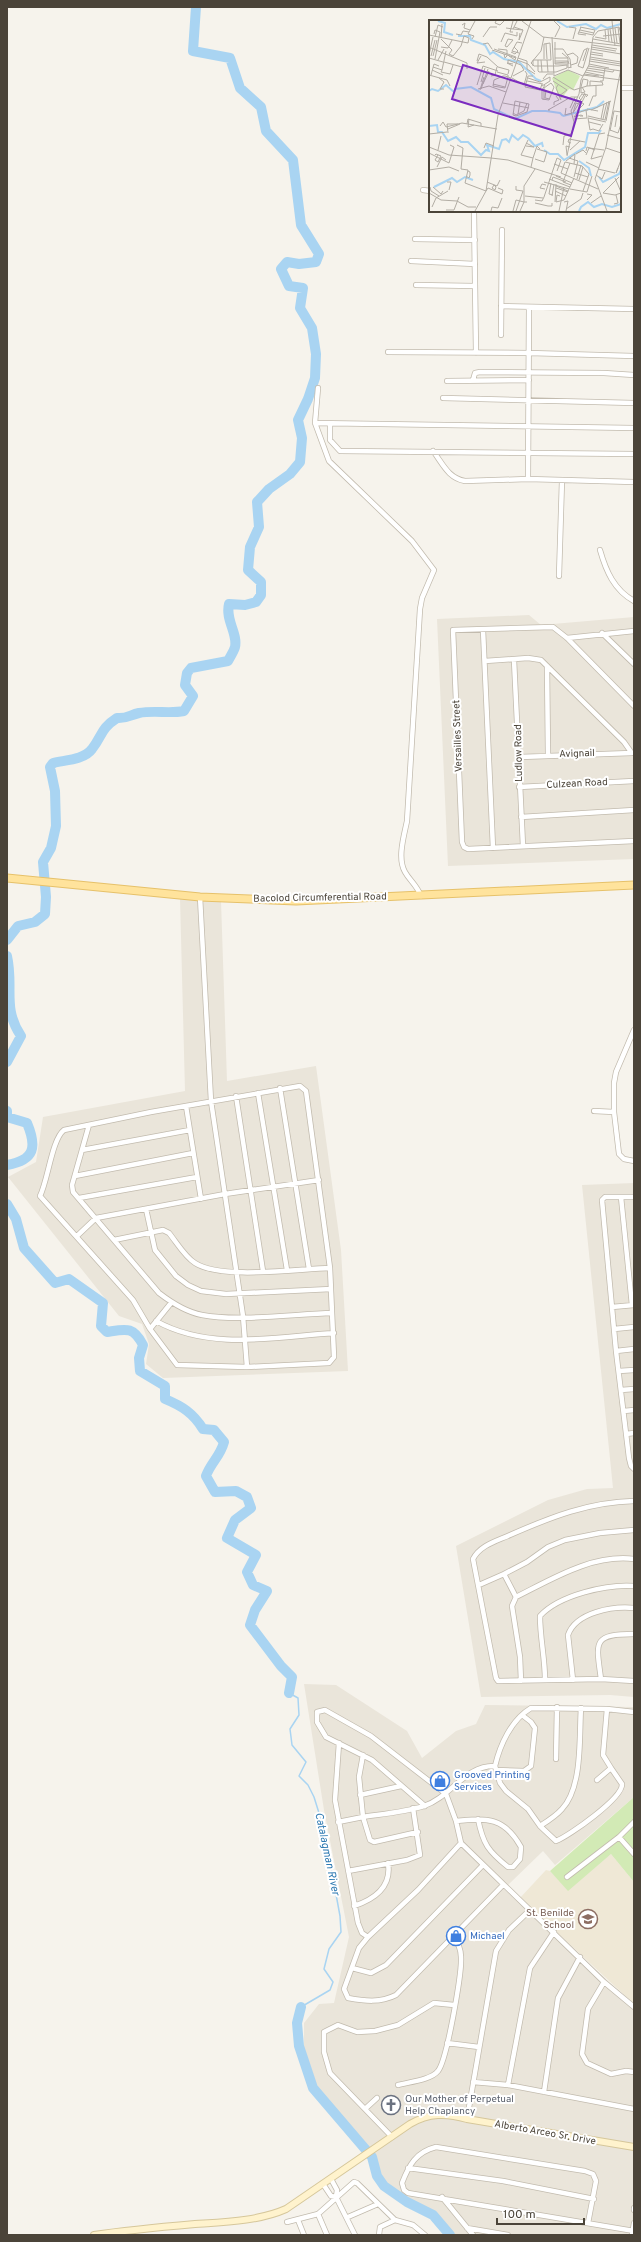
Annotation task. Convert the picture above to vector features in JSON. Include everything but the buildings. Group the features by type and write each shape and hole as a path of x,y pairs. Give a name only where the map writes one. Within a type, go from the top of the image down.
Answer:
{"main road":[{"name":"Bacolod Circumferential Road","path":"7,878 200,897 296,901 634,885"}],"street":[{"path":"621,88 634,88"},
{"path":"423,190 429,191"},
{"path":"474,212 476,353"},
{"path":"501,335 502,230"},
{"path":"414,239 474,240"},
{"path":"411,262 475,264"},
{"path":"416,285 475,286"},
{"path":"502,306 634,309"},
{"path":"528,479 529,307"},
{"path":"388,352 529,353 634,356"},
{"path":"473,380 475,374 480,372 529,371 634,375"},
{"path":"447,381 529,380"},
{"path":"318,388 315,423 329,461 335,469 412,542 434,570 422,598 407,821 402,853 402,866 417,885 421,896"},
{"path":"443,398 529,399 634,403"},
{"path":"315,423 634,428"},
{"path":"330,424 330,440 340,451 634,454"},
{"path":"322,442 330,440"},
{"path":"433,451 450,475 456,479 465,481 528,479 634,482"},
{"path":"559,576 562,480"},
{"path":"600,550 609,575 616,586 634,601"},
{"path":"634,706 567,638 553,627 483,630 493,848 634,841"},
{"name":"Versailles Street","path":"483,630 453,630 462,842 464,847 468,849 493,848"},
{"path":"567,638 602,633 634,631"},
{"path":"602,633 632,660 634,664"},
{"path":"485,661 535,658 541,660 624,742 632,752"},
{"name":"Ludlow Road","path":"514,660 520,757 519,787 523,846"},
{"path":"547,666 548,755"},
{"name":"Avignail","path":"520,757 632,752"},
{"name":"Culzean Road","path":"519,787 634,781"},
{"path":"521,816 634,810"},
{"path":"200,897 211,1101 243,1316 246,1339 246,1368"},
{"path":"634,1030 616,1072 614,1112 619,1154 624,1159 634,1162"},
{"path":"300,1086 306,1091 330,1268 334,1357 329,1363 246,1368 178,1365 150,1329 132,1300 77,1236 40,1196 47,1179 60,1133 64,1130 211,1101 280,1088 300,1086"},
{"path":"280,1088 297,1184 309,1269"},
{"path":"258,1093 287,1270"},
{"path":"236,1096 263,1271"},
{"path":"186,1106 201,1199"},
{"path":"594,1111 614,1112"},
{"path":"89,1125 72,1189 159,1293 171,1303 202,1315 243,1316 332,1313"},
{"path":"82,1150 190,1130"},
{"path":"75,1176 193,1153"},
{"path":"79,1198 197,1177"},
{"path":"77,1236 96,1218 225,1194 274,1188 319,1180"},
{"path":"634,1197 605,1197 602,1200 616,1351 626,1434 631,1458 631,1466 634,1469"},
{"path":"612,1307 633,1305 621,1197"},
{"path":"146,1209 155,1250 163,1262 188,1286 210,1293 240,1294 331,1289"},
{"path":"114,1240 163,1230 169,1233 194,1263 205,1268 237,1272 330,1268"},
{"path":"150,1329 171,1303"},
{"path":"156,1321 170,1329 193,1337 216,1340 334,1333"},
{"path":"614,1330 634,1327"},
{"path":"616,1351 634,1349"},
{"path":"619,1371 634,1370"},
{"path":"621,1390 634,1389"},
{"path":"624,1411 634,1410"},
{"path":"626,1434 634,1433"},
{"path":"634,1501 597,1504 557,1515 481,1548 473,1559 496,1678 503,1682 600,1679 634,1681"},
{"path":"479,1585 527,1562 548,1546 565,1540 600,1533 634,1530"},
{"path":"521,1681 520,1657 512,1606 516,1597 577,1568 599,1561 634,1559"},
{"path":"504,1574 516,1597"},
{"path":"545,1680 545,1653 540,1628 540,1616 545,1610 584,1592 618,1584 634,1586"},
{"path":"573,1680 568,1635 570,1628 575,1623 608,1608 634,1608"},
{"path":"600,1679 597,1646 601,1639 612,1634 634,1634"},
{"path":"556,1759 557,1707"},
{"path":"607,1709 604,1755 611,1768 619,1777 623,1786 618,1794 604,1807 576,1829 556,1841 540,1826 528,1809 506,1791 500,1783 496,1768 500,1746 522,1715 531,1708 557,1707 607,1709 634,1712"},
{"path":"540,1826 563,1808 573,1791 578,1762 581,1708"},
{"path":"425,1806 363,1755 326,1737 320,1729 316,1718 319,1710 325,1710 371,1736 446,1794 456,1821 461,1842 503,1885 554,1932 604,1982 634,2007"},
{"path":"338,1822 425,1806 446,1794 454,1785 472,1772 482,1767 524,1771 531,1766 535,1728 531,1722 522,1715"},
{"path":"339,1743 335,1783 338,1822 358,1923 362,1933 368,1937"},
{"path":"363,1755 359,1777 360,1795 363,1817 370,1840 374,1842 418,1832"},
{"path":"597,1780 611,1768"},
{"path":"360,1795 401,1786"},
{"path":"348,1870 412,1859 420,1855 418,1832 413,1808"},
{"path":"456,1821 478,1819 495,1821 503,1825 514,1837 521,1850 520,1859 513,1867 508,1867 486,1846 478,1819"},
{"path":"567,1877 619,1837 634,1822"},
{"path":"619,1837 634,1854"},
{"path":"461,1842 418,1890 368,1937 359,1948 344,1989 348,1998 367,2002 386,2000 396,1995 503,1885"},
{"path":"354,1906 376,1896 386,1886 389,1879 388,1863"},
{"path":"352,1968 371,1973 386,1965 483,1865"},
{"path":"467,2119 496,1951 509,1930 530,1910"},
{"path":"508,2086 530,1968 554,1932"},
{"path":"398,2085 435,2075 439,2070 447,2043 461,1958 460,1948 454,1937"},
{"path":"544,2092 558,1998 580,1957"},
{"path":"604,1982 588,2009 582,2054 587,2063 611,2074 626,2071 634,2072"},
{"path":"392,2137 330,2073 324,2052 323,2036 329,2028 338,2026 357,2032 375,2031 398,2025 434,2003 454,2005"},
{"path":"447,2043 479,2047"},
{"path":"473,2082 544,2092 634,2109"},
{"path":"365,2109 377,2098"},
{"name":"Alberto Arceo Sr. Drive","path":"331,2179 362,2156 420,2118 431,2116 450,2114 467,2119 634,2147"},
{"path":"588,2223 594,2199 596,2181 593,2174 585,2171 436,2146 412,2160 402,2183 404,2190 408,2193 442,2197 633,2232 634,2223"},
{"path":"408,2168 503,2181 594,2199"},
{"path":"94,2235 135,2229 253,2218 278,2213 331,2179 338,2190 336,2197"},
{"path":"287,2222 318,2214 354,2182 357,2183 395,2220 413,2225 424,2233"},
{"path":"323,2184 331,2196 336,2197 348,2217 355,2235"},
{"path":"442,2197 473,2235"},
{"path":"348,2217 378,2204"},
{"path":"318,2214 327,2235"},
{"path":"298,2220 304,2235"},
{"path":"379,2235 380,2227 395,2220"},
{"path":"467,2228 508,2235"},
{"path":"416,2235 424,2233"}],"shaded area":[{"path":"529,615 541,625 634,617 634,859 448,866 437,619"},
{"path":"180,898 221,901 227,1081 316,1066 341,1250 348,1371 163,1378 146,1364 149,1344 142,1324 119,1316 8,1177 36,1162 43,1117 185,1091"},
{"path":"634,1183 634,1697 610,1695 481,1697 456,1546 548,1500 587,1489 613,1488 582,1185"},
{"path":"304,1684 336,1685 407,1731 422,1758 456,1731 476,1724 485,1705 634,1707 634,1797 555,1865 543,1851 504,1889 634,2004 634,2235 453,2235 427,2208 398,2198 314,2083 304,2052 304,2023 319,2004 334,2003 349,1937 324,1810"},
{"name":"St. Benilde School","path":"611,1854 634,1882 634,2004 520,1898 546,1870 550,1871 568,1890"}],"green space":[{"path":"634,1797 634,1882 611,1854 568,1891 550,1871"}],"waterway":[{"name":"Catalagman River","path":"7,940 18,926 35,922 45,914 46,897 43,862 51,848 56,826 55,791 50,767 53,763 74,759 89,753 107,726 117,718 145,712 184,711 193,696 185,685 187,673 191,668 228,661 234,649 235,642 228,610 229,604 245,605 256,602 261,595 261,582 248,570 250,547 259,527 257,502 269,489 290,474 300,462 302,438 298,420 308,399 315,378 316,354 312,328 300,308 303,288 289,286 281,269 287,262 299,264 316,262 319,254 301,225 293,160 266,131 261,107 240,88 230,58 193,51 196,7"},
{"name":"Catalagman River","path":"7,956 9,967 10,1007 15,1026 21,1036 7,1062"},
{"name":"Catalagman River","path":"7,1111 7,1117 27,1123 32,1139 31,1151 28,1156 23,1160 7,1165"},
{"name":"Catalagman River","path":"7,1204 16,1219 24,1248 55,1283 69,1279 103,1303 101,1326 107,1332 128,1330 136,1335 143,1345 139,1358 140,1371 165,1386 165,1399 177,1404 187,1411 203,1429 214,1430 224,1442 206,1476 215,1492 236,1491 247,1497 251,1508 235,1520 227,1538 256,1555 247,1572 253,1585 267,1591 255,1610 250,1625 281,1666 292,1677 289,1693"},
{"name":"Catalagman River","path":"289,1693 298,1698 299,1715 290,1729 292,1745 306,1762 299,1776 308,1785 314,1797 324,1829 340,1916 341,1932 329,1949 324,1969 333,1982 330,1990 301,2007"},
{"path":"301,2007 297,2023 299,2046 313,2088 372,2157 377,2176 384,2186 407,2202 433,2215 450,2235"}],"place":[{"name":"Grooved Printing Services","path":"440,1781"},
{"name":"St. Benilde School","path":"588,1919"},
{"name":"Michael","path":"456,1936"},
{"name":"Our Mother of Perpetual Help Chaplancy","path":"391,2105"}]}
